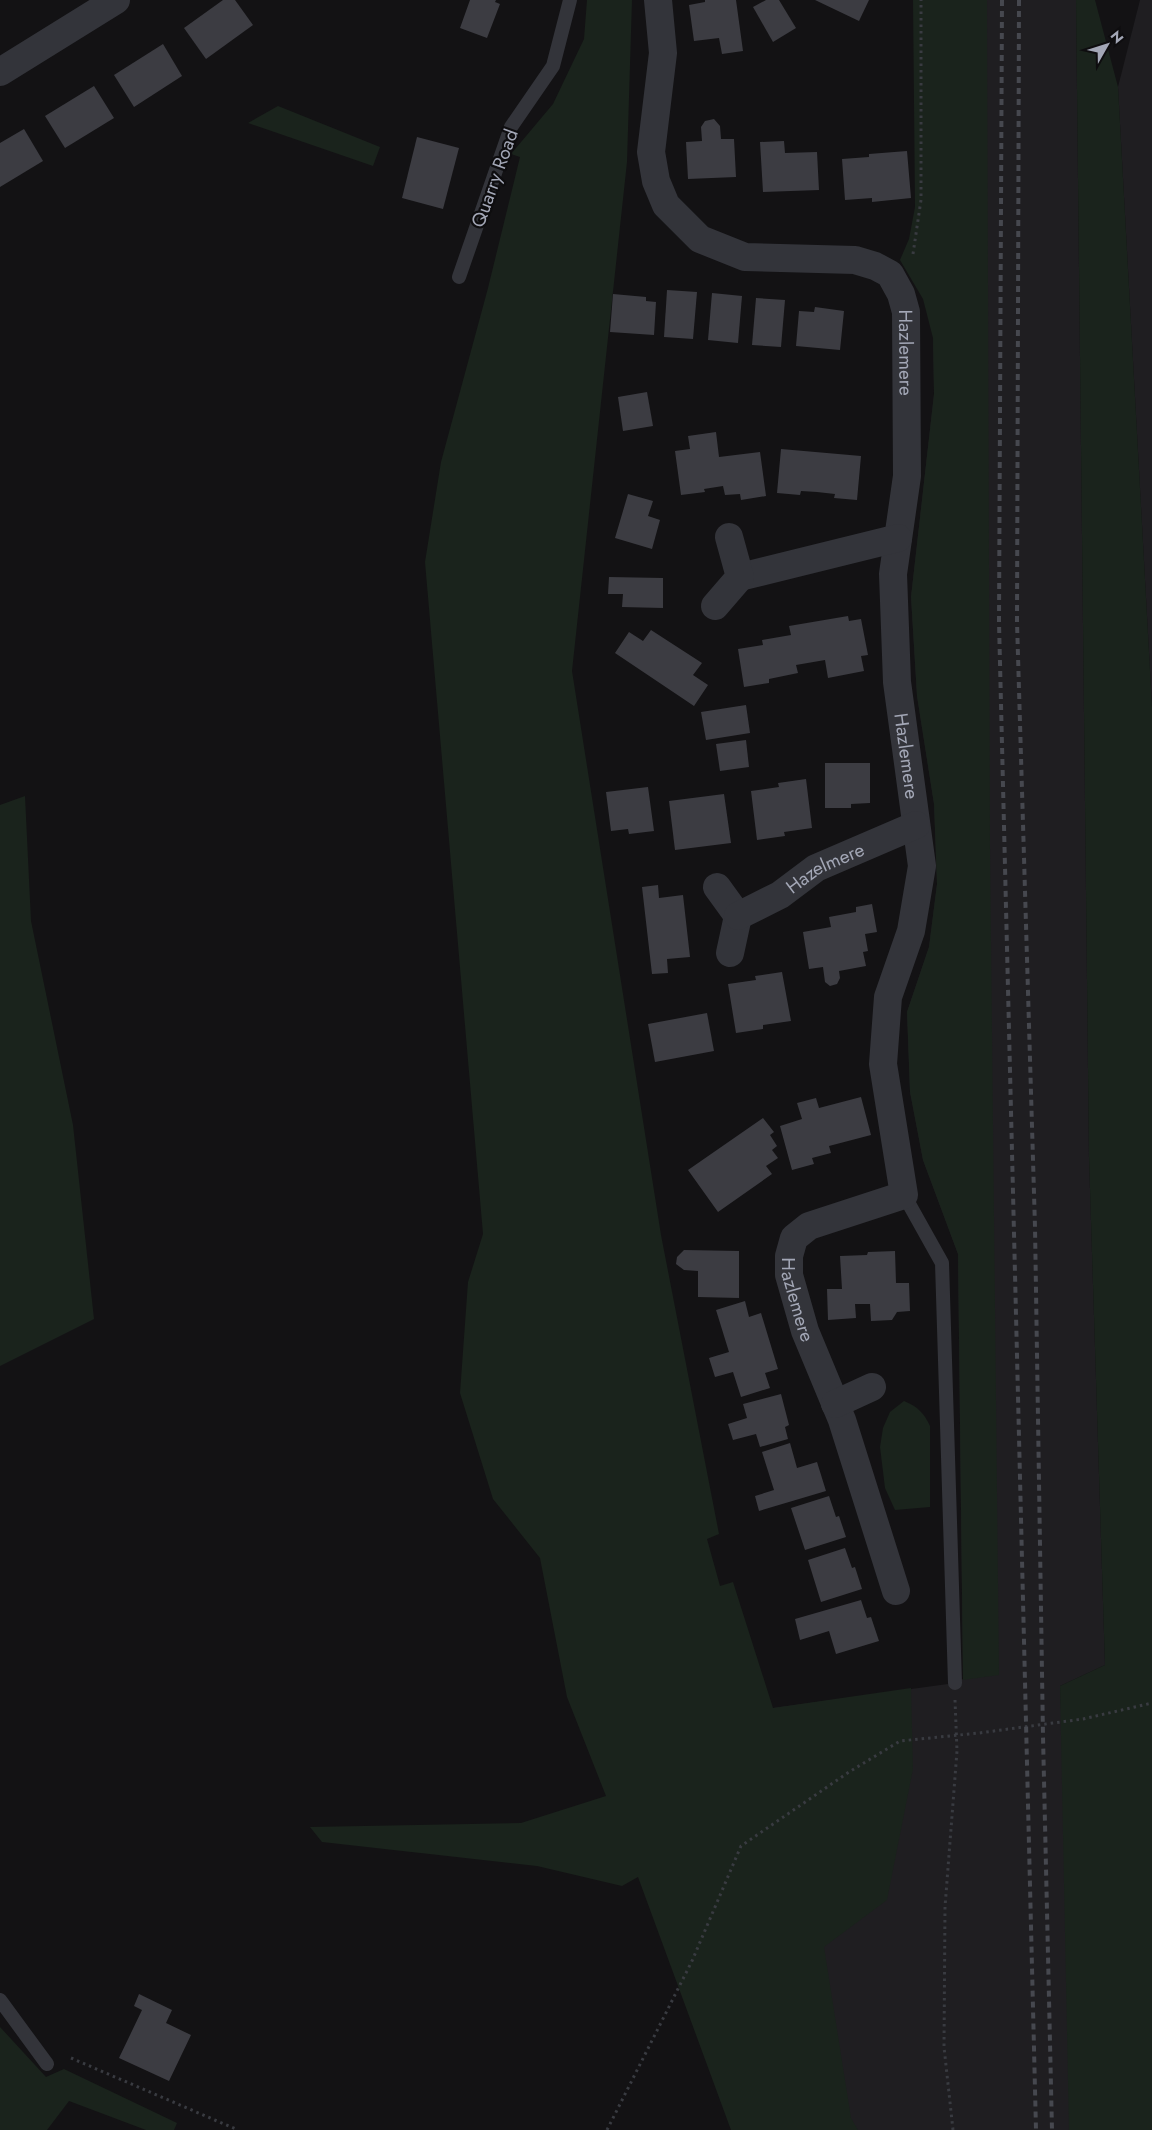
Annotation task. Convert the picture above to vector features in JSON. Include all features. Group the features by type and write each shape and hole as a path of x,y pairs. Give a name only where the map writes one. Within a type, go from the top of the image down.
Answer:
{"street":[{"path":"0,72 116,0"},
{"name":"Hazlemere","path":"658,0 663,53 651,152 656,181 666,205 700,239 745,257 855,260 875,266 890,274 901,294 906,312 907,476 893,574 897,682 922,866 911,931 888,997 883,1064 904,1195 809,1226 794,1238 789,1256 789,1275 805,1332 835,1404 896,1591"},
{"path":"729,537 740,578"},
{"path":"715,606 740,578 898,538"},
{"name":"Hazelmere","path":"738,916 780,895 816,868 916,825"},
{"path":"717,887 738,916 730,953"},
{"path":"835,1404 872,1386"}],"lane":[{"name":"Quarry Road","path":"459,277 510,127 552,66 570,0"},
{"path":"904,1195 942,1262 955,1682"},
{"path":"0,2000 47,2064"}],"path":[{"path":"896,285 912,262 921,200 921,0"},
{"path":"954,2130 944,2047 945,1907 957,1751 955,1700"},
{"path":"607,2130 692,1961 741,1846 849,1772 900,1741 1083,1720 1152,1703"},
{"path":"47,2064 64,2055 238,2130"}],"shaded area":[{"path":"587,0 632,0 627,162 572,671 661,1235 719,1534 707,1539 720,1586 733,1582 773,1708 911,1688 913,1769 887,1900 824,1947 851,2118 858,2130 731,2130 638,1877 622,1886 537,1866 322,1842 310,1827 521,1823 606,1796 567,1697 540,1558 493,1499 460,1393 468,1282 483,1234 425,562 441,462 488,288 520,157 511,154 553,104 584,39"},
{"path":"913,0 987,0 990,849 999,1675 963,1680 958,1254 923,1160 910,1092 907,1012 929,947 937,884 934,804 917,696 911,597 934,394 933,338 923,299 900,260 909,239 915,207"},
{"path":"937,0 1076,0 1089,1157 1105,1665 1060,1686 1062,1733 1123,2130 731,2130 773,1708 955,1683 963,1679 958,1254 923,1160 910,1092 907,1012 929,947 937,884 934,804 917,696 911,597 934,394"},
{"path":"1076,0 1095,0 1118,87 1152,707 1152,2130 1069,2130 1060,1686 1105,1665 1089,1157"},
{"path":"1140,0 1152,0 1152,707 1118,87"},
{"path":"278,106 380,147 373,166 248,123"},
{"path":"25,796 31,921 73,1125 94,1319 0,1366 0,805"},
{"path":"904,1401 920,1411 930,1426 930,1507 895,1510 885,1488 880,1447 883,1428 890,1412"},
{"path":"0,2027 46,2077 64,2069 177,2123 174,2130 146,2130 69,2101 47,2130 0,2130"}],"building":[{"path":"223,0 235,0 253,25 206,59 184,28"},
{"path":"470,0 496,0 495,2 500,4 487,38 460,28"},
{"path":"705,0 736,0 743,51 722,54 719,38 694,41 689,5 705,2"},
{"path":"766,0 779,0 796,28 773,42 753,7"},
{"path":"815,0 869,0 859,21"},
{"path":"163,44 182,76 134,107 114,75"},
{"path":"94,86 114,118 65,148 45,116"},
{"path":"714,119 720,126 721,139 734,139 736,177 688,179 686,142 702,141 701,127 705,121"},
{"path":"24,129 43,161 0,187 0,143"},
{"path":"417,137 459,148 443,209 402,198"},
{"path":"784,141 785,153 817,152 819,190 763,192 760,142"},
{"path":"907,151 911,198 872,202 872,198 845,200 842,159 869,157 869,154"},
{"path":"667,290 697,292 693,339 664,337"},
{"path":"712,293 742,296 738,343 708,340"},
{"path":"613,294 646,297 646,301 656,302 654,335 610,332"},
{"path":"756,298 785,300 781,347 752,345"},
{"path":"815,307 844,311 840,350 796,346 799,311 814,312"},
{"path":"647,392 653,426 623,431 618,397"},
{"path":"716,432 719,457 760,452 766,496 741,500 740,494 725,495 723,486 704,489 705,492 681,495 675,451 690,449 688,436"},
{"path":"781,449 861,456 857,500 834,498 835,494 817,492 801,491 800,495 777,493"},
{"path":"628,494 653,501 648,516 660,520 652,549 615,538"},
{"path":"609,577 663,578 663,608 622,607 623,594 608,594"},
{"path":"848,616 849,621 861,619 868,655 861,656 864,671 828,678 825,660 796,665 798,673 769,679 769,683 744,687 738,649 763,645 762,640 791,635 789,626"},
{"path":"651,630 702,663 693,675 708,685 694,706 615,653 629,632 643,641"},
{"path":"746,705 750,733 706,740 701,712"},
{"path":"746,740 749,767 720,771 716,744"},
{"path":"825,763 870,763 870,803 851,804 851,808 825,808"},
{"path":"806,779 812,828 784,832 785,836 757,840 751,791 779,787 778,783"},
{"path":"648,787 654,831 629,834 628,829 611,831 606,792"},
{"path":"724,794 731,843 675,850 669,801"},
{"path":"658,885 659,898 683,895 690,957 667,959 668,973 652,974 642,887"},
{"path":"872,904 877,932 865,934 868,951 863,952 866,966 839,971 840,978 837,984 830,986 825,982 823,967 809,969 803,932 831,927 829,917 856,912 856,907"},
{"path":"782,972 791,1021 763,1025 763,1029 736,1033 728,984 756,980 755,976"},
{"path":"707,1013 714,1051 655,1062 648,1024"},
{"path":"861,1097 871,1135 829,1146 831,1153 812,1158 814,1164 792,1170 780,1126 802,1119 797,1103 816,1098 819,1108"},
{"path":"763,1118 774,1132 770,1135 777,1146 772,1150 778,1158 766,1166 772,1174 718,1212 688,1170"},
{"path":"684,1250 739,1251 739,1298 698,1297 698,1271 684,1270 676,1264 677,1257"},
{"path":"895,1251 896,1283 909,1283 910,1311 897,1312 892,1320 871,1321 870,1304 855,1304 856,1318 828,1320 827,1289 842,1289 840,1256"},
{"path":"745,1301 749,1317 761,1313 778,1369 765,1373 770,1388 741,1397 733,1372 715,1377 709,1358 729,1352 716,1310"},
{"path":"781,1394 789,1425 785,1427 788,1439 760,1447 756,1434 733,1440 728,1424 747,1418 743,1404"},
{"path":"790,1443 797,1468 817,1462 826,1491 759,1511 755,1496 774,1490 762,1452"},
{"path":"829,1496 836,1517 839,1516 846,1537 805,1550 791,1508"},
{"path":"845,1548 852,1568 855,1567 862,1589 821,1602 808,1560"},
{"path":"861,1600 867,1618 871,1617 879,1641 836,1654 829,1631 800,1640 795,1619"},
{"path":"139,1994 172,2010 166,2023 191,2035 169,2081 119,2058 142,2010 134,2006"}],"railway":[{"path":"1002,0 999,622 1036,2130"},
{"path":"1019,0 1017,622 1035,1227 1043,1736 1052,2130"}]}
